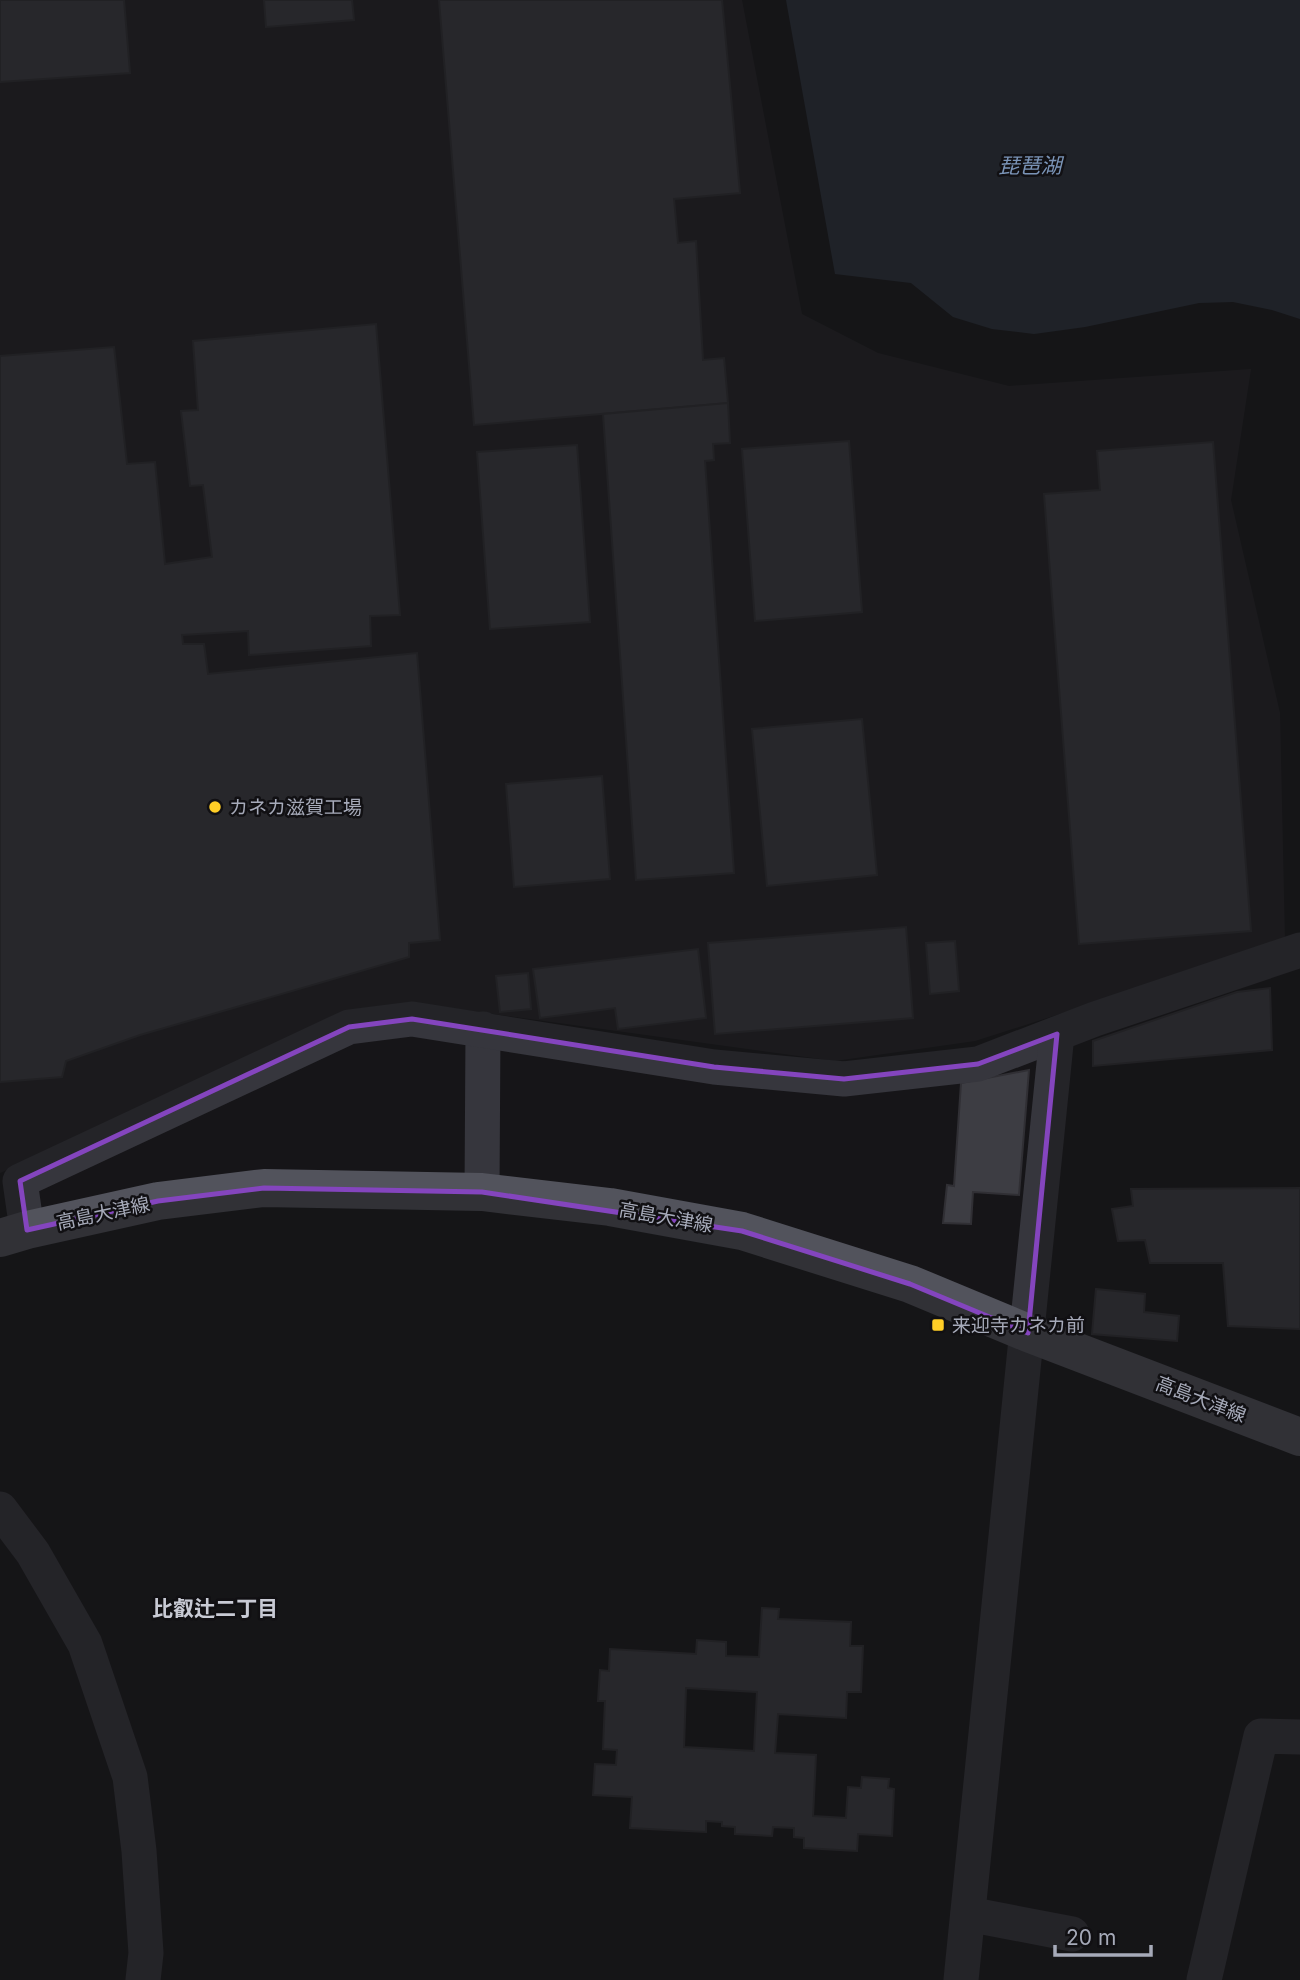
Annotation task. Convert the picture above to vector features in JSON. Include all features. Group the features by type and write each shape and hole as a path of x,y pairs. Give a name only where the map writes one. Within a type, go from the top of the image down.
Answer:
{"main road":[{"name":"高島大津線","path":"14,1234 159,1202 264,1188 482,1192 610,1207 742,1231 910,1284 1028,1333 1300,1437"}],"street":[{"path":"14,1234 20,1181 349,1027 412,1019 714,1067 844,1079 978,1064 1096,1019 1300,950"},
{"path":"482,1192 483,1029"},
{"path":"961,1980 1057,1034"},
{"path":"0,1509 33,1553 85,1644 130,1777 139,1851 146,1953 143,1980"},
{"path":"1204,1980 1261,1736 1300,1738"},
{"path":"968,1914 1072,1934"}],"highlighted area":[{"path":"412,1019 714,1067 844,1079 978,1064 1057,1034 1028,1333 910,1284 742,1231 482,1192 264,1188 158,1201 27,1230 20,1181 349,1027"}],"shaded area":[{"path":"0,0 742,0 802,314 878,353 1009,386 1251,369 1231,500 1280,713 1285,942 975,1041 835,1061 435,1006 359,1013 0,1173"}],"water":[{"name":"琵琶湖","path":"786,0 1300,0 1300,319 1233,302 1199,303 1085,327 1034,334 992,329 953,317 911,283 835,274"}],"building":[{"path":"0,0 124,0 130,73 0,82"},
{"path":"264,0 352,0 354,20 266,27"},
{"path":"439,0 722,0 740,193 674,199 678,243 696,241 703,360 724,358 728,403 474,425"},
{"name":"カネカ滋賀工場","path":"376,324 400,615 370,616 371,646 249,655 248,631 182,635 183,644 204,644 208,674 417,653 440,940 409,943 409,957 140,1035 66,1061 62,1077 0,1082 0,356 114,347 127,464 155,462 165,564 212,557 203,485 190,486 181,411 198,410 193,341"},
{"path":"728,403 730,443 713,444 714,460 705,461 734,873 636,880 603,414"},
{"path":"849,441 862,612 755,621 742,449"},
{"path":"1213,442 1251,931 1079,944 1044,494 1100,490 1097,451"},
{"path":"577,445 590,622 490,629 477,452"},
{"path":"862,719 877,875 767,886 752,729"},
{"path":"602,776 610,879 514,887 506,784"},
{"path":"906,927 913,1018 715,1034 708,943"},
{"path":"955,941 959,991 930,994 926,943"},
{"path":"698,949 706,1018 618,1029 615,1008 540,1018 533,969"},
{"path":"528,973 531,1009 500,1012 496,976"},
{"path":"1270,988 1272,1050 1093,1066 1093,1041 1237,992"},
{"path":"1029,1070 1019,1195 973,1192 971,1224 943,1223 947,1185 954,1186 961,1083"},
{"path":"1300,1188 1300,1329 1228,1326 1223,1263 1150,1263 1145,1240 1118,1241 1112,1209 1133,1206 1131,1189"},
{"path":"1096,1289 1145,1294 1144,1312 1179,1316 1177,1341 1092,1334"},
{"path":"762,1608 779,1609 778,1619 851,1622 850,1646 863,1646 861,1692 847,1692 846,1718 778,1714 775,1753 816,1755 813,1816 846,1818 848,1787 861,1788 862,1777 889,1779 888,1788 894,1789 892,1836 858,1834 857,1851 804,1848 804,1838 794,1837 794,1828 773,1827 772,1836 735,1834 735,1827 722,1826 722,1822 706,1821 706,1832 630,1828 632,1797 593,1795 595,1764 616,1765 617,1750 603,1749 605,1701 598,1701 600,1670 609,1671 610,1649 696,1654 697,1640 726,1642 726,1656 759,1657","holes":["686,1688 757,1692 754,1751 684,1747"]}],"place":[{"name":"カネカ滋賀工場","path":"215,807"},
{"name":"来迎寺カネカ前","path":"938,1325"}],"district":[{"name":"比叡辻二丁目","path":"215,1609"}]}
